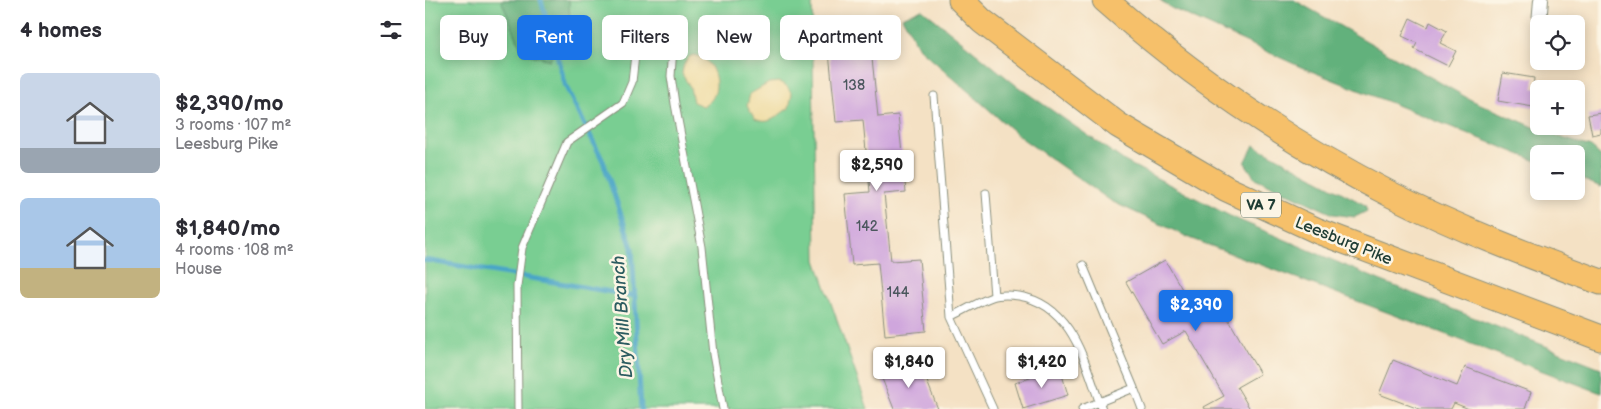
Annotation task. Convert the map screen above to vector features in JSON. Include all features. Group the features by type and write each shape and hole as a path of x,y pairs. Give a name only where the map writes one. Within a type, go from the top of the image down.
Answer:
{"highway":[{"name":"Leesburg Pike","path":"961,0 982,21 1118,125 1227,189 1318,231 1601,338"},
{"path":"1105,0 1145,36 1210,86 1286,136 1347,171 1393,196 1516,250 1601,282"}],"street":[{"path":"1540,15 1541,0"}],"lane":[{"path":"518,409 517,286 522,248 567,142 623,103 632,82 639,28 644,22 652,19 660,22 667,28 673,47 671,76 701,247 713,354 723,409"},
{"path":"934,96 951,317 993,409"},
{"path":"986,193 994,296"},
{"path":"1083,265 1141,409"},
{"path":"951,317 994,296 1011,295 1030,298 1050,307 1076,339 1102,409"},
{"path":"1082,409 1134,388"}],"green space":[{"path":"425,0 812,0 812,15 780,15 780,60 813,60 816,260 868,409 425,409"},
{"path":"501,0 569,0 570,15 517,15 517,39"},
{"path":"1160,0 1294,0 1471,100 1530,125 1530,135 1553,135 1585,145 1530,145 1530,158 1301,67 1171,8"},
{"path":"922,9 1017,86 1126,162 1232,217 1379,280 1601,368 1601,393 1190,238 1111,201 1020,137 919,48 902,17"},
{"path":"1254,145 1365,205 1367,211 1355,217 1333,214 1255,178 1245,163"},
{"path":"1585,145 1591,147 1601,156 1601,187 1585,181"}],"sand":[{"path":"693,55 698,56 698,60 705,60 715,77 716,86 714,94 710,101 703,106 693,102 690,87 682,74 688,58"},
{"path":"779,82 787,86 792,94 789,108 769,121 755,119 747,106 750,94 769,83"}],"building":[{"path":"1410,18 1428,27 1430,22 1447,31 1440,43 1456,51 1448,66 1414,49 1417,43 1402,36"},
{"path":"830,60 872,60 878,117 898,115 906,192 884,194 891,261 919,259 926,331 885,335 878,263 852,265 845,194 870,192 863,120 836,122"},
{"path":"1503,73 1534,78 1534,80 1530,80 1530,106 1498,101"},
{"path":"1601,113 1601,133 1592,135 1588,115"},
{"path":"1165,260 1200,320 1222,308 1260,374 1237,387 1250,409 1205,409 1204,407 1224,396 1186,331 1162,344 1126,282"},
{"path":"1393,360 1457,386 1465,367 1531,392 1525,409 1469,409 1454,403 1451,409 1419,409 1379,394"},
{"path":"919,361 938,409 894,409 881,376"},
{"path":"1060,368 1068,395 1023,409 1015,383"}],"waterway":[{"name":"Dry Mill Branch","path":"541,0 566,87 603,161 632,248 641,409"},
{"path":"425,260 635,296"}]}
